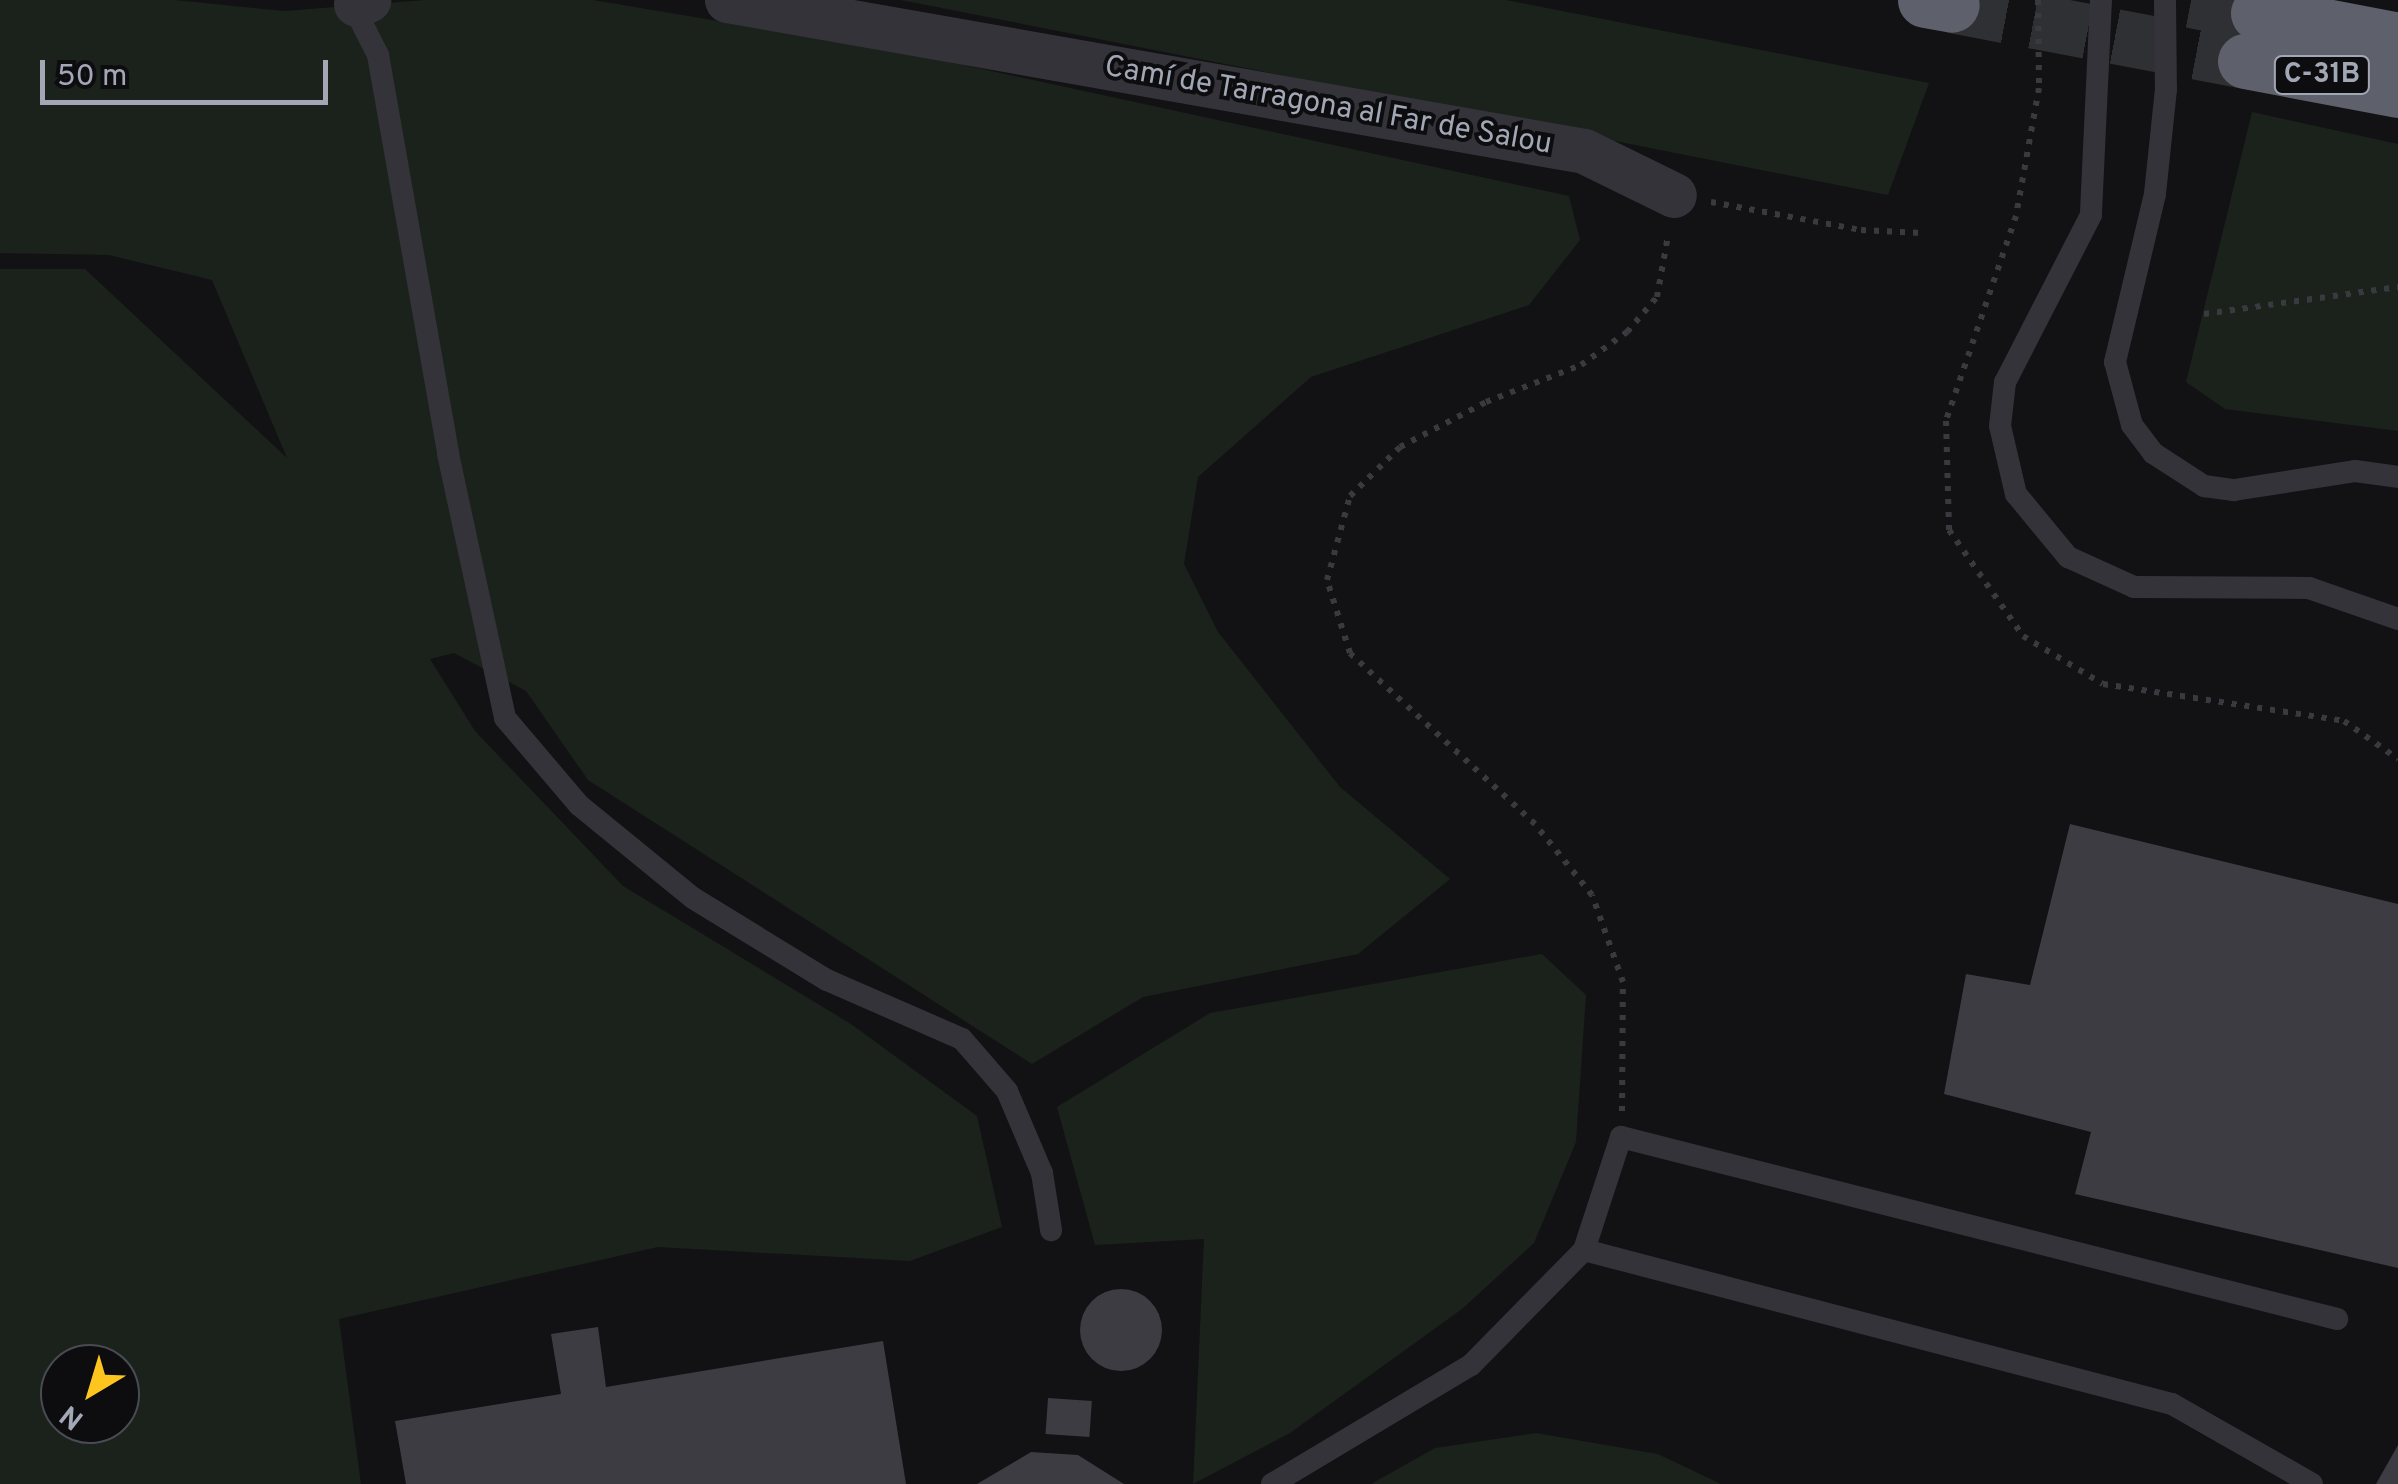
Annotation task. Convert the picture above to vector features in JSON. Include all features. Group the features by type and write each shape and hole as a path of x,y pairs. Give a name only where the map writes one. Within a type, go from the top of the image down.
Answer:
{"highway":[{"name":"C-31B","path":"2398,40 2251,37 2398,90"}],"street":[{"name":"Camí de Tarragona al Far de Salou","path":"727,0 1584,150 1674,195"}],"lane":[{"path":"2101,0 2091,215 2005,382 2000,426 2016,494 2039,530 2068,557 2134,587 2309,588 2398,619"},
{"path":"2165,0 2156,194 2114,362 2132,425 2153,452 2204,486 2234,490 2355,471 2398,477"},
{"path":"358,1 378,55 448,454 505,718 579,805 694,898 827,980 962,1039 1007,1091 1042,1173 1050,1230"},
{"path":"1272,1484 1471,1365 1584,1250 1621,1137 2338,1319"},
{"path":"1584,1250 2172,1404 2312,1484"}],"path":[{"path":"2038,0 2039,88 2016,216 1946,421 1949,530 2023,636 2104,684 2344,721 2398,758"},
{"path":"1621,1137 1623,982 1592,895 1535,824 1350,653 1327,580 1350,496 1400,447 1486,402 1581,365 1627,332 1658,296 1674,195 1861,230 1922,233"},
{"path":"2204,314 2398,288"}],"shaded area":[{"path":"0,0 175,0 284,11 425,0 593,0 908,53 1569,196 1580,240 1529,305 1311,377 1198,477 1184,564 1218,632 1340,787 1450,879 1358,954 1143,997 1032,1064 588,780 526,691 454,653 430,659 475,731 623,886 851,1024 977,1116 1002,1227 910,1261 658,1247 339,1319 361,1484 0,1484 0,269 85,269 287,458 212,280 109,255 0,253"},
{"path":"901,0 1506,0 1929,83 1888,195"},
{"path":"2252,112 2398,144 2398,431 2225,409 2186,382"},
{"path":"1542,954 1586,995 1576,1142 1534,1243 1462,1309 1290,1433 1193,1484 1204,1239 1095,1245 1057,1107 1210,1013"},
{"path":"1536,1433 1658,1454 1721,1484 1371,1484 1435,1448"}],"building":[{"path":"2070,824 2398,904 2398,1268 2075,1194 2091,1132 1944,1094 1966,974 2030,985"},
{"path":"1121,1289 1150,1301 1162,1330 1150,1359 1121,1371 1092,1359 1080,1330 1092,1301"},
{"path":"598,1327 606,1387 883,1341 906,1484 406,1484 395,1421 561,1394 551,1334"},
{"path":"1048,1398 1092,1401 1089,1437 1045,1434"},
{"path":"2398,1445 2398,1484 2376,1484"},
{"path":"1031,1452 1078,1455 1124,1484 977,1484"}],"tunnel":[{"path":"2191,0 2258,13"},
{"path":"1952,5 2245,61"}]}
